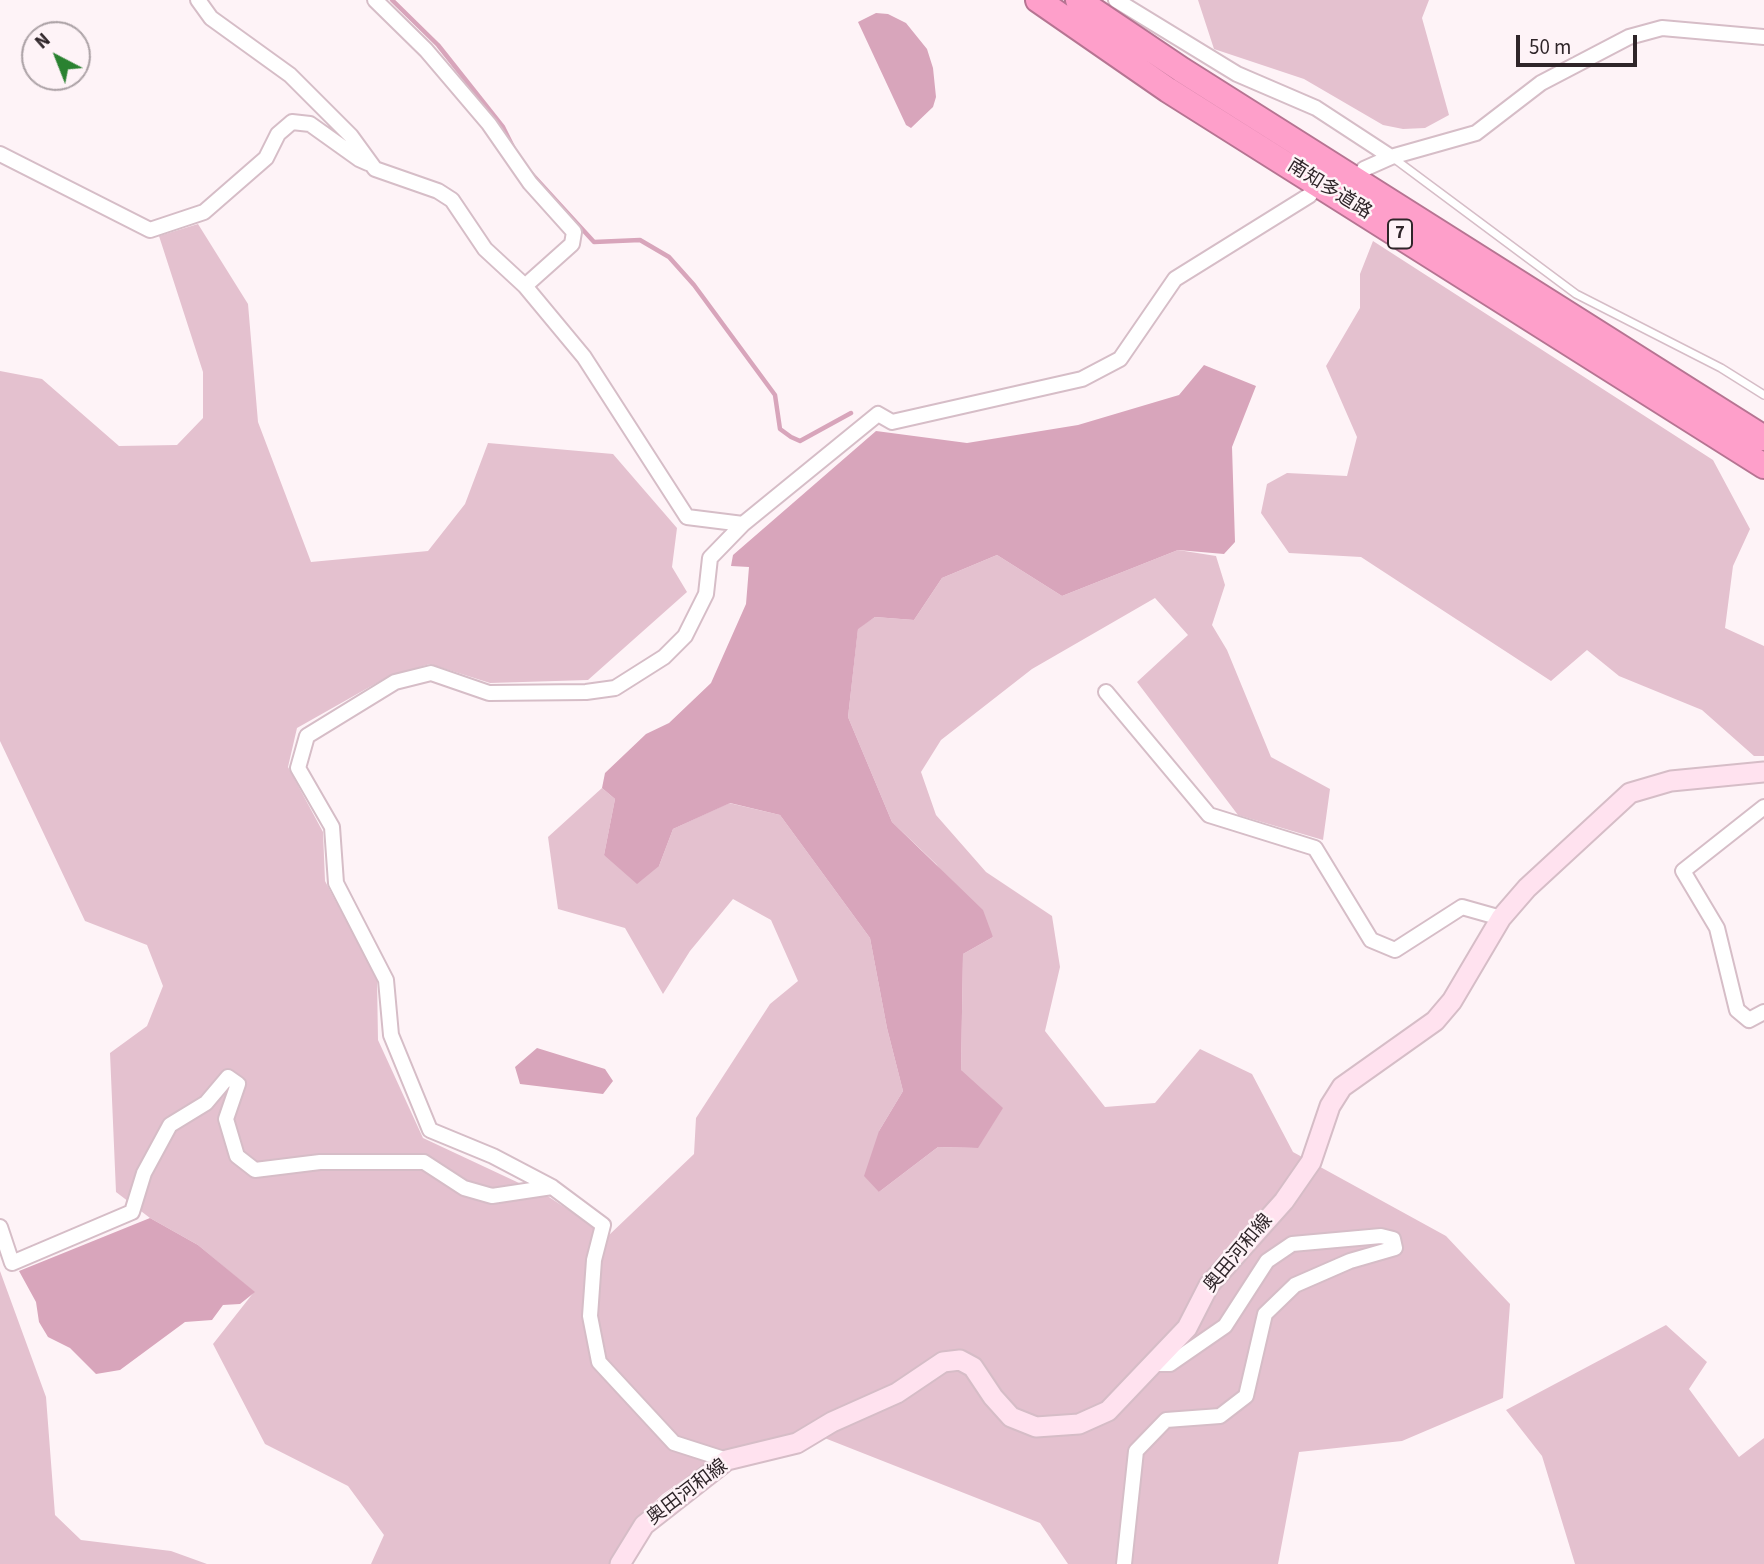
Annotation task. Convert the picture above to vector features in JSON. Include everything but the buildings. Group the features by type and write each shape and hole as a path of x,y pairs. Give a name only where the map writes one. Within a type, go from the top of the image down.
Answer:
{"highway":[{"name":"南知多道路","path":"1038,0 1168,90 1764,466"},
{"name":"南知多道路","path":"1078,0 1182,71 1764,438"}],"main road":[{"name":"奥田河和線","path":"620,1564 644,1525 727,1460 797,1443 832,1422 897,1393 943,1362 960,1360 973,1367 993,1397 1011,1416 1036,1427 1079,1424 1108,1411 1187,1328 1209,1285 1284,1201 1311,1162 1330,1106 1342,1087 1435,1021 1452,1001 1501,918 1527,888 1630,793 1671,781 1764,772"}],"street":[{"path":"198,0 211,18 290,75 351,136 368,163"},
{"path":"375,0 453,82 489,124 530,183 574,232 572,244 525,286"},
{"path":"1116,0 1237,74 1316,108 1391,157"},
{"path":"1364,170 1391,157 1476,133 1541,83 1629,37 1662,28 1764,37"},
{"path":"0,154 150,230 204,212 266,158 278,134 292,121 310,124 375,169 438,191 452,200 485,249 525,286 584,357 687,517 743,523"},
{"path":"727,1460 674,1443 599,1362 590,1316 594,1260 603,1225 552,1187 493,1156 430,1130 391,1035 386,980 335,883 332,827 298,768 307,736 395,682 431,673 489,693 586,692 615,688 664,657 685,636 706,594 710,558 743,523 878,414 892,422 1082,379 1120,359 1175,279 1310,195"},
{"path":"1106,692 1209,815 1315,848 1371,940 1395,950 1462,907 1501,918"},
{"path":"1764,807 1683,871 1717,928 1737,1010 1749,1020 1764,1012"},
{"path":"0,1227 12,1263 132,1212 144,1173 170,1125 206,1104 228,1077 238,1084 226,1119 237,1156 255,1170 320,1162 424,1162 464,1188 492,1196 552,1187"},
{"path":"1124,1564 1136,1451 1166,1420 1220,1416 1246,1396 1265,1314 1295,1285 1350,1261 1395,1248 1393,1239 1381,1236 1292,1244 1267,1261 1225,1326 1170,1364 1150,1364"}],"lane":[{"path":"1391,157 1576,294 1721,368 1764,395"}],"shaded area":[{"path":"1198,0 1429,0 1422,18 1449,115 1425,128 1403,129 1383,125 1304,79 1214,49"},
{"path":"876,13 888,14 906,23 927,49 933,68 936,97 933,107 911,128 906,125 858,22"},
{"path":"198,224 248,304 258,422 311,562 428,551 465,504 488,443 613,454 677,528 672,567 687,592 588,680 490,683 430,664 389,676 297,728 288,767 323,832 325,881 377,979 378,1040 423,1138 549,1197 608,1236 694,1154 696,1118 770,1004 798,981 771,920 733,899 690,951 663,994 625,928 558,909 548,837 602,788 615,799 604,855 659,866 673,829 729,803 780,815 870,938 887,1028 903,1091 879,1131 879,1192 938,1147 978,1148 961,1070 963,954 993,937 936,864 892,822 848,717 858,628 875,617 914,620 942,578 997,555 1062,596 1178,550 1216,556 1225,585 1212,625 1227,650 1271,757 1330,789 1323,840 1238,815 1137,682 1188,635 1155,598 1032,669 941,740 921,772 936,815 986,872 1052,916 1060,967 1045,1031 1105,1107 1155,1103 1200,1049 1252,1074 1293,1152 1446,1236 1510,1304 1503,1398 1402,1441 1299,1452 1278,1564 1068,1564 1040,1523 822,1437 730,1448 663,1494 637,1518 609,1564 371,1564 384,1535 348,1486 265,1444 213,1344 254,1292 198,1245 150,1218 116,1192 110,1053 147,1026 163,986 147,945 85,921 0,741 0,371 42,379 119,446 177,445 203,418 203,372 159,236"},
{"path":"1373,241 1713,460 1750,529 1733,566 1725,628 1764,646 1764,756 1754,756 1702,710 1619,676 1587,650 1551,681 1361,557 1289,553 1261,513 1267,484 1287,473 1347,476 1357,437 1326,366 1360,308 1360,274"},
{"path":"1204,365 1256,386 1232,447 1235,542 1224,554 1178,550 1062,596 997,555 942,578 914,620 875,617 858,629 848,717 892,822 983,910 993,937 963,954 961,1070 1003,1108 978,1148 938,1147 879,1192 864,1176 879,1131 903,1091 887,1028 870,938 780,815 730,803 673,829 659,866 637,884 604,855 615,799 602,788 605,773 646,734 669,723 711,683 746,604 749,567 731,566 733,555 876,431 967,443 1078,425 1179,395"},
{"path":"537,1048 605,1069 613,1081 603,1094 520,1084 515,1067"},
{"path":"150,1218 198,1245 255,1292 240,1304 223,1305 212,1320 185,1322 120,1370 96,1374 70,1348 48,1337 39,1322 36,1302 19,1271"},
{"path":"0,1271 46,1397 55,1515 81,1540 171,1551 207,1564 0,1564"},
{"path":"1666,1325 1707,1362 1689,1389 1739,1457 1764,1438 1764,1564 1575,1564 1542,1456 1506,1410"}],"waterway":[{"path":"392,0 438,45 503,127 513,147"},
{"path":"530,172 594,242 640,240 669,257 694,285 775,395 780,429 800,441 851,413"}]}
